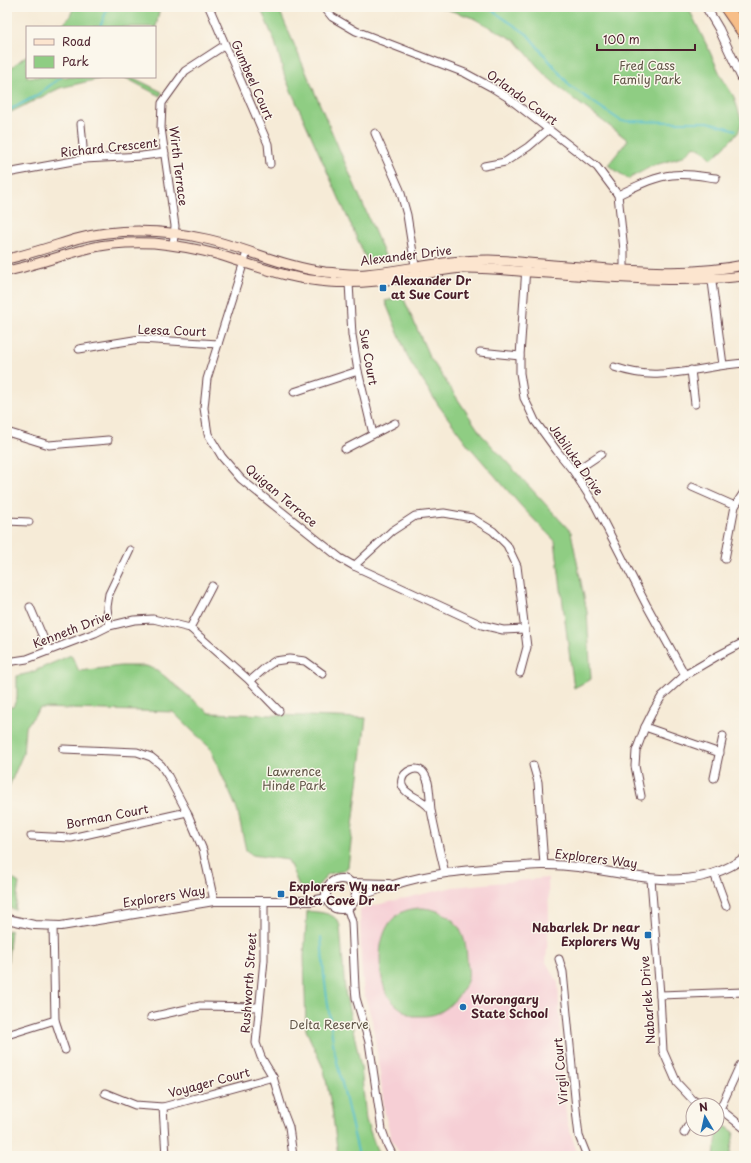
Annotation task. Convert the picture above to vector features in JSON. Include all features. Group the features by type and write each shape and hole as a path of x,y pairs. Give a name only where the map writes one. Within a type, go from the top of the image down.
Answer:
{"highway":[{"path":"726,7 744,33"}],"main road":[{"name":"Alexander Drive","path":"7,259 33,253 76,239 105,234 139,232 174,234 206,239 308,270 365,274 416,271"},
{"name":"Alexander Drive","path":"7,271 28,267 92,248 136,243 153,243 173,245 218,255 284,275 327,282 349,283 386,281 437,264 492,260 526,267 624,274 665,272 713,273 744,276"},
{"path":"713,273 744,261"},
{"name":"Alexander Drive","path":"713,273 744,265"}],"street":[{"name":"Gumbeel Court","path":"209,7 268,144 270,164"},
{"name":"Orlando Court","path":"324,7 332,17 356,31 451,67 491,87 597,167 618,195"},
{"path":"706,7 719,29 744,83"},
{"name":"Wirth Terrace","path":"173,245 175,226 161,128 162,103 185,71 225,45"},
{"path":"735,64 744,75"},
{"path":"81,124 84,159"},
{"path":"484,166 505,162 538,139 548,130"},
{"path":"375,133 400,190 407,215 416,271"},
{"name":"Richard Crescent","path":"7,173 84,159 142,156 165,153"},
{"path":"624,274 624,250 618,195 664,176 680,174 716,178"},
{"name":"Quigan Terrace","path":"246,252 244,263 207,379 204,408 208,434 222,456 241,480 340,558 354,566 482,625 503,630 525,629"},
{"name":"Jabiluka Drive","path":"526,267 520,373 522,387 529,408 535,421 574,472 606,525 685,674"},
{"path":"713,273 723,365"},
{"name":"Sue Court","path":"349,283 352,334 358,371 373,434"},
{"name":"Leesa Court","path":"79,349 140,339 218,344"},
{"path":"480,352 520,356"},
{"path":"614,367 623,370 651,374 670,374 744,363"},
{"path":"691,370 695,404"},
{"path":"294,392 358,371"},
{"path":"345,449 395,423"},
{"path":"7,432 49,445 108,440"},
{"path":"574,472 600,454"},
{"path":"692,487 735,506"},
{"path":"725,559 735,506 744,492"},
{"path":"354,566 392,531 415,516 444,513 472,518 493,531 507,545 518,566 527,647 520,673"},
{"path":"7,521 29,522"},
{"path":"109,626 107,607 109,594 114,580 130,550"},
{"path":"190,628 212,586"},
{"path":"30,607 49,651"},
{"name":"Kenneth Drive","path":"7,662 28,659 109,626 134,620 152,619 190,628 250,681 279,711"},
{"path":"641,796 636,777 636,751 645,727 662,696 685,674 744,642"},
{"path":"250,681 275,661 289,659 305,661 323,674"},
{"path":"645,727 720,753"},
{"path":"714,778 723,736"},
{"path":"63,749 137,752 151,756 161,765 187,812 203,850 214,901"},
{"path":"533,765 538,782 544,865"},
{"path":"431,810 426,804 404,789 401,779 402,775 413,770 418,770 425,776 445,873"},
{"name":"Borman Court","path":"31,836 71,838 187,812"},
{"name":"Explorers Way","path":"347,907 355,898 394,884 445,873 479,869 544,865 582,867 651,879 687,879 714,873 744,858"},
{"path":"714,873 726,906"},
{"name":"Explorers Way","path":"7,919 34,925 53,926 76,924 214,901 311,901 327,898 326,892 331,883 342,879 351,883 394,884"},
{"name":"Nabarlek Drive","path":"651,879 663,1051 678,1083 690,1097"},
{"path":"351,883 356,892 355,898"},
{"path":"327,898 329,903 334,907 347,907 352,922 356,998 369,1042 382,1130 393,1156"},
{"name":"Rushworth Street","path":"264,901 264,960 256,1043 260,1057 272,1077 289,1127 294,1156"},
{"path":"53,926 55,1020 65,1050"},
{"name":"Virgil Court","path":"559,959 563,972 579,1136 588,1156"},
{"path":"660,996 744,992"},
{"path":"152,1017 200,1006 259,1008"},
{"path":"7,1035 55,1020"},
{"path":"724,1097 740,1065"},
{"name":"Voyager Court","path":"105,1094 135,1105 163,1107 272,1077"},
{"path":"163,1107 166,1156"},
{"path":"725,1114 744,1128"}],"shaded area":[{"name":"Worongary State School","path":"548,878 549,919 546,962 558,983 564,1098 567,1122 577,1152 568,1156 401,1156 391,1139 385,1114 372,1020 364,993 361,964 360,909 453,887"}],"green space":[{"path":"74,7 160,7 156,27 61,26 69,18"},
{"path":"260,7 278,7 386,258 367,261 285,77 275,42"},
{"name":"Fred Cass Family Park","path":"439,7 688,7 721,76 734,97 742,122 738,133 712,159 705,152 695,146 682,157 652,166 628,179 608,165 628,140 567,94 544,74 516,41 471,17"},
{"path":"26,56 26,78 103,78 60,88 7,114 7,71"},
{"path":"126,78 134,78 162,92 160,96"},
{"path":"403,297 429,356 481,434 571,532 587,612 591,679 574,688 555,541 522,507 468,445 439,406 409,360 385,301"},
{"name":"Lawrence Hinde Park","path":"71,655 79,671 121,666 146,666 157,670 209,713 366,718 348,867 343,871 328,874 318,886 313,888 300,888 288,860 252,855 246,850 237,809 210,748 173,712 40,708 25,728 23,754 7,791 7,707 13,707 17,698 17,676 30,673"},
{"path":"7,875 19,883 15,910 7,907"},
{"path":"423,908 443,913 451,918 457,925 465,941 468,976 467,982 462,991 445,1009 431,1015 413,1016 397,1006 386,993 382,980 380,958 381,947 387,927 393,918 405,911"},
{"name":"Delta Reserve","path":"307,911 331,915 338,921 340,926 345,991 361,1067 366,1120 379,1156 338,1156 332,1109 324,1070 306,1030 304,956"},
{"path":"7,930 11,931 7,968"},
{"path":"725,1126 734,1132 730,1156 714,1156 717,1137 725,1137"}],"waterway":[{"path":"100,26 108,7"},
{"path":"487,7 527,34 571,87 621,121 708,122 736,130"},
{"path":"7,111 36,96 60,78"},
{"path":"321,937 324,975 334,1049 359,1156"}],"place":[{"name":"Alexander Dr at Sue Court","path":"383,288"},
{"name":"Explorers Wy near Delta Cove Dr","path":"281,894"},
{"name":"Nabarlek Dr near Explorers Wy","path":"648,935"},
{"name":"Worongary State School","path":"463,1007"}]}
